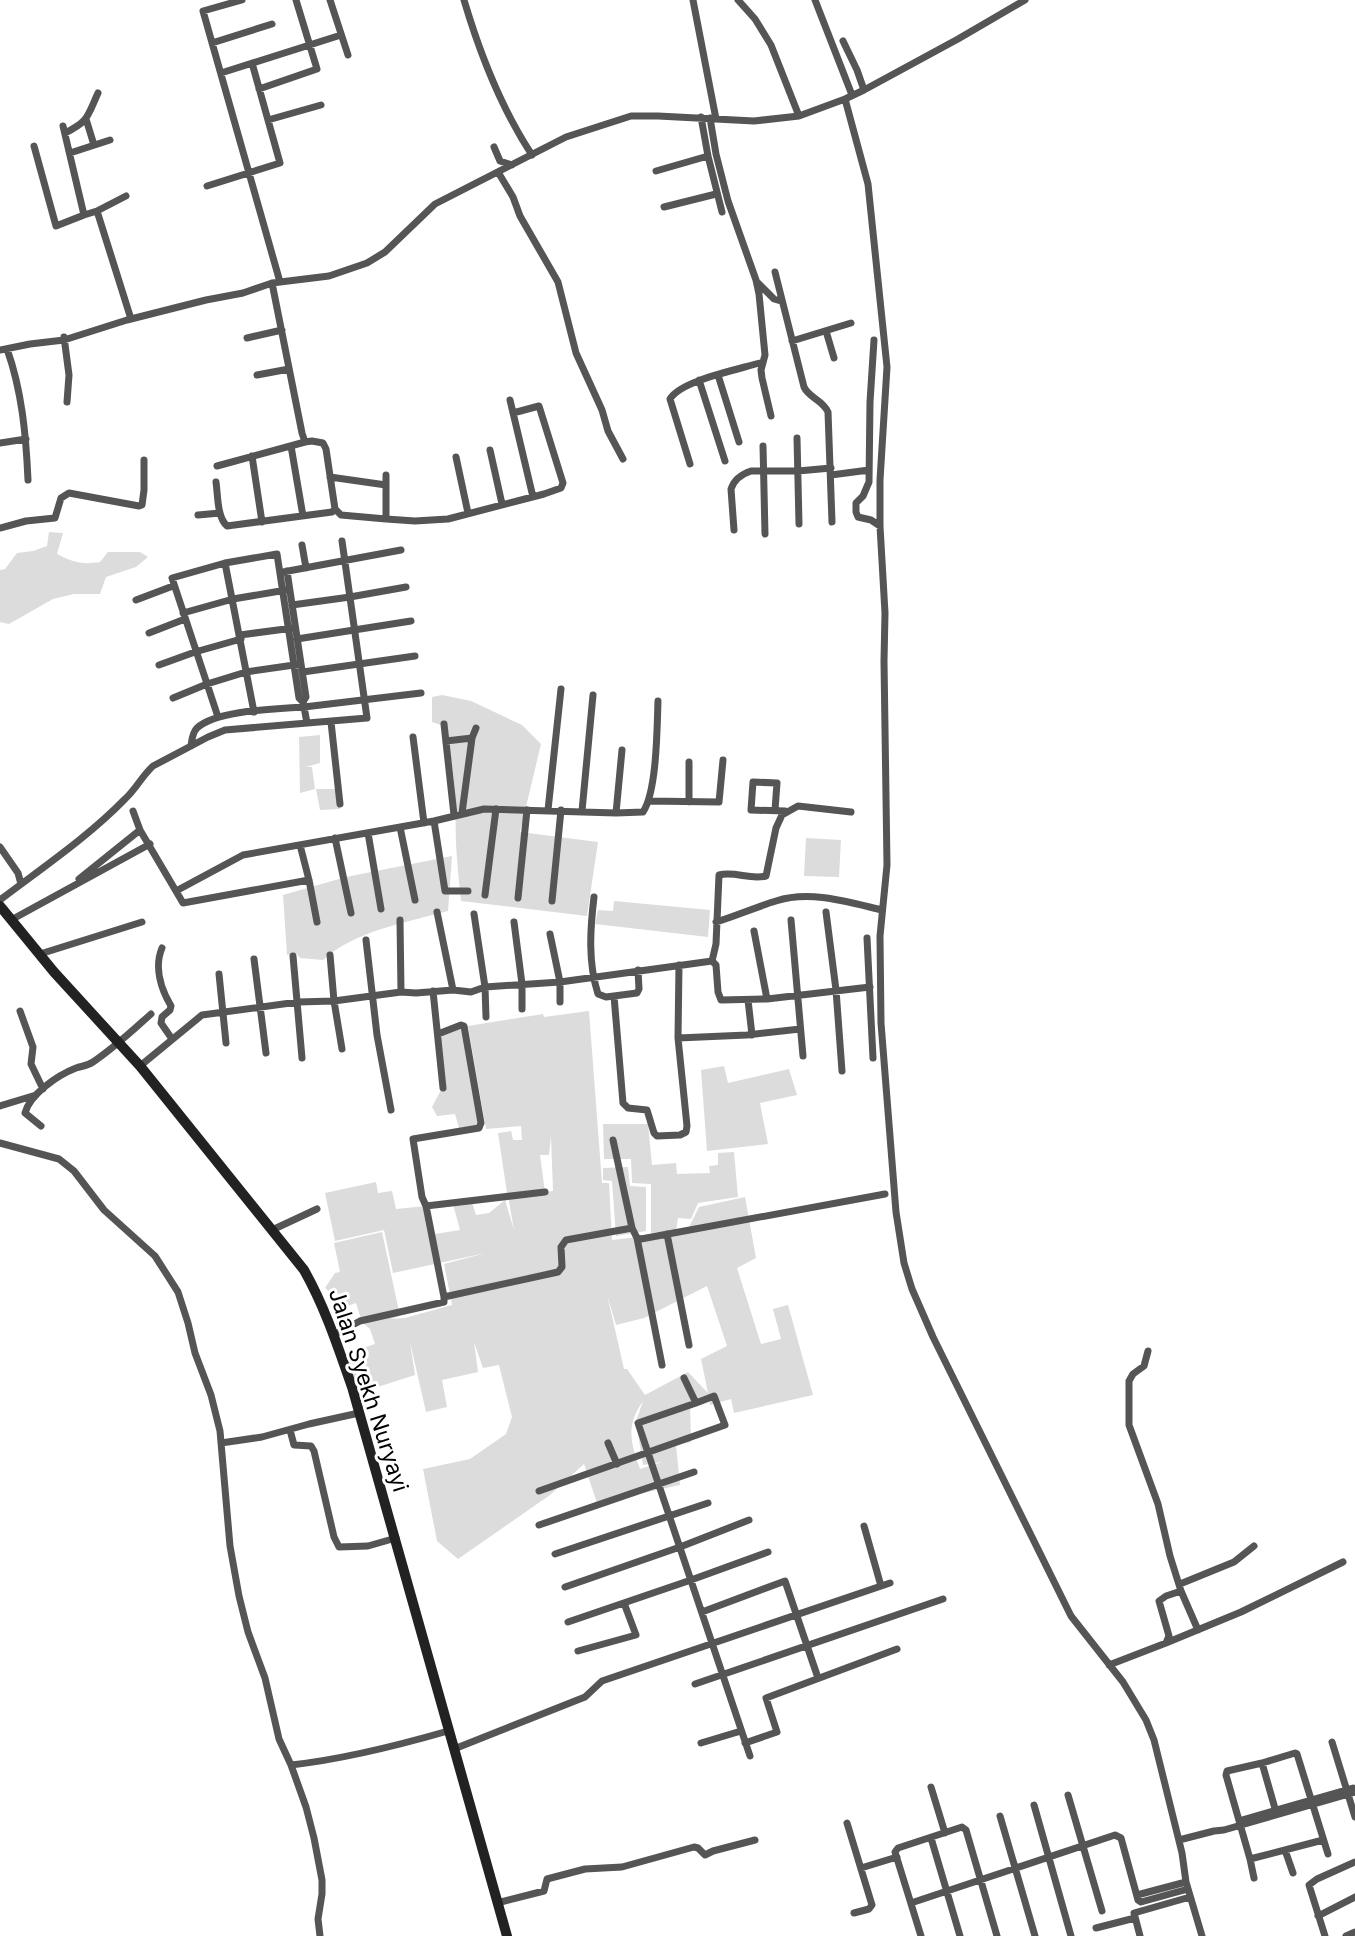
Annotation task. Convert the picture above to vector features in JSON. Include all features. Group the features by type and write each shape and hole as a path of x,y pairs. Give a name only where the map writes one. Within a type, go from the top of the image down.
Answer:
{"main road":[{"name":"Jalan Syekh Nuryayi","path":"0,903 40,954 140,1066 304,1270 318,1295 334,1335 396,1538 507,1936"}],"street":[{"path":"242,0 203,11 249,173 276,283 289,369 305,442"},
{"path":"259,89 317,69 296,0"},
{"path":"331,0 348,55"},
{"path":"464,0 497,92 532,155"},
{"path":"693,0 716,154 728,201 756,280 764,332 765,355 761,370 771,416"},
{"path":"738,0 755,19 771,45 799,116"},
{"path":"815,0 849,97 868,184 887,367 880,526 886,639 887,865 880,936 881,1023 896,1212 904,1263 933,1337 1071,1616 1136,1702 1154,1740 1188,1889 1202,1936"},
{"path":"28,480 21,401 4,350 64,338 276,283 329,276 367,263 385,252 435,204 566,137 631,116 754,121 799,116 864,90 1025,0"},
{"path":"212,43 272,24"},
{"path":"221,73 341,35"},
{"path":"843,41 864,90"},
{"path":"207,186 280,163 252,63"},
{"path":"84,215 64,129 81,125 98,93"},
{"path":"268,120 321,105"},
{"path":"709,118 708,156 722,212"},
{"path":"86,119 94,145"},
{"path":"70,153 110,140"},
{"path":"34,146 56,226 126,196"},
{"path":"494,147 500,161 512,165"},
{"path":"656,171 708,156"},
{"path":"498,172 558,282 576,353 623,459"},
{"path":"664,207 716,194"},
{"path":"97,211 131,319"},
{"path":"775,272 806,392 825,405 828,412 832,522"},
{"path":"756,280 774,299 781,301"},
{"path":"792,341 851,323"},
{"path":"247,338 282,330"},
{"path":"826,331 834,358"},
{"path":"64,338 69,375 67,402"},
{"path":"874,340 869,482 856,503 856,512 858,517 880,526"},
{"path":"690,464 670,399 675,392 699,380 763,362"},
{"path":"257,375 289,369"},
{"path":"718,375 739,442"},
{"path":"699,380 725,461"},
{"path":"510,400 533,497"},
{"path":"217,466 305,442 323,443 335,509 341,515 415,521 437,519 558,490 563,483 539,406 513,413"},
{"path":"797,438 799,524"},
{"path":"0,443 26,439"},
{"path":"291,446 303,516"},
{"path":"763,446 765,534"},
{"path":"490,450 502,504"},
{"path":"252,456 262,522"},
{"path":"456,457 468,513"},
{"path":"0,528 55,518 61,498 69,493 142,505 144,460"},
{"path":"734,530 731,489 744,473 869,470"},
{"path":"386,475 386,519"},
{"path":"330,477 386,485"},
{"path":"216,482 223,523 231,527 332,512 335,509"},
{"path":"198,515 220,513"},
{"path":"0,903 126,798 153,766 191,746 225,730 367,718 342,541"},
{"path":"302,545 306,568"},
{"path":"284,572 401,550"},
{"path":"218,717 172,578 225,563 277,554 284,572 299,667"},
{"path":"225,563 254,712"},
{"path":"136,600 173,586"},
{"path":"292,605 406,587"},
{"path":"149,633 184,616 233,599 286,590"},
{"path":"286,590 292,605 292,628 297,639 299,698 304,704 307,723"},
{"path":"297,639 411,621"},
{"path":"159,665 240,637 292,628"},
{"path":"173,698 246,672 361,665 415,656"},
{"path":"548,810 561,689"},
{"path":"191,746 197,728 218,717 304,704 421,693"},
{"path":"582,811 593,695"},
{"path":"176,891 243,855 424,823 484,809 643,812 649,801 655,760 658,701"},
{"path":"331,722 340,804"},
{"path":"444,724 458,814"},
{"path":"458,814 476,728"},
{"path":"413,737 424,823"},
{"path":"446,741 472,738"},
{"path":"616,813 622,750"},
{"path":"649,801 719,802 723,760"},
{"path":"689,762 689,802"},
{"path":"775,810 777,783 753,782 751,810 787,811"},
{"path":"712,961 716,944 719,875 766,876 776,828 787,811 798,806 851,812"},
{"path":"485,895 496,809"},
{"path":"518,898 527,810"},
{"path":"552,901 561,810"},
{"path":"133,811 140,830 183,903 309,880"},
{"path":"434,821 445,891 468,891"},
{"path":"400,827 415,900"},
{"path":"65,891 140,830"},
{"path":"368,833 381,909"},
{"path":"335,838 351,913"},
{"path":"11,920 150,844"},
{"path":"300,845 317,922"},
{"path":"0,847 18,873 21,884"},
{"path":"716,922 777,900 800,896 882,910"},
{"path":"594,897 591,937 594,977 599,996 638,992 638,970"},
{"path":"437,912 453,990"},
{"path":"826,912 842,1071"},
{"path":"474,914 485,987 486,1017"},
{"path":"400,920 401,992"},
{"path":"791,920 803,1056"},
{"path":"40,954 142,922"},
{"path":"514,922 522,1009"},
{"path":"754,931 767,999"},
{"path":"550,934 560,982 560,1002"},
{"path":"867,938 873,1058"},
{"path":"366,940 377,1035 391,1110"},
{"path":"162,948 158,961 161,986 170,1010 162,1017 161,1023 172,1039"},
{"path":"330,955 342,1049"},
{"path":"293,956 302,1058"},
{"path":"254,959 266,1053"},
{"path":"140,1066 198,1017 224,1012 401,992 471,992 485,987 560,982 712,961"},
{"path":"712,961 716,965 721,1000 767,999 870,987"},
{"path":"614,996 623,1103 628,1108 647,1110 657,1136 680,1135 687,1131 678,1038 679,965"},
{"path":"219,974 226,1043"},
{"path":"433,991 443,1088"},
{"path":"748,1000 752,1035"},
{"path":"20,1011 33,1047 31,1064 40,1092"},
{"path":"41,1126 25,1113 27,1106 40,1092 73,1069 89,1065 151,1014"},
{"path":"334,1335 360,1321 444,1302 413,1139 479,1128 481,1123 464,1026 438,1034"},
{"path":"678,1038 752,1035 800,1029"},
{"path":"0,1106 40,1092"},
{"path":"613,1140 632,1228 637,1238 662,1365"},
{"path":"0,1143 64,1162 104,1210 155,1256 178,1292 224,1442 230,1546 239,1596 265,1678 279,1739 306,1807 320,1868 320,1936"},
{"path":"426,1206 545,1192"},
{"path":"637,1238 885,1194"},
{"path":"272,1230 317,1209"},
{"path":"444,1297 558,1272 562,1267 561,1247 566,1240 632,1228"},
{"path":"667,1234 689,1345"},
{"path":"1148,1351 1144,1366 1129,1381 1129,1425 1158,1504 1180,1587 1198,1630"},
{"path":"684,1378 696,1403"},
{"path":"539,1491 617,1464 648,1453 725,1425 714,1396 638,1423 648,1453 670,1516 691,1580 713,1643 750,1756"},
{"path":"224,1442 262,1437 359,1413"},
{"path":"290,1430 294,1445 311,1446 314,1451 339,1547 368,1546 396,1538"},
{"path":"608,1443 617,1464"},
{"path":"539,1525 694,1472"},
{"path":"555,1554 708,1503"},
{"path":"565,1587 749,1520"},
{"path":"454,1749 585,1697 602,1681 885,1584 864,1526"},
{"path":"1166,1643 1169,1636 1159,1601 1180,1587 1234,1562 1254,1546"},
{"path":"568,1622 768,1552"},
{"path":"1109,1665 1254,1606 1343,1562"},
{"path":"702,1612 785,1581 818,1678"},
{"path":"695,1684 943,1599"},
{"path":"578,1651 636,1635 624,1603"},
{"path":"745,1743 777,1732 766,1698 897,1649"},
{"path":"884,1654 887,1663"},
{"path":"291,1765 348,1757 448,1731"},
{"path":"701,1743 741,1731"},
{"path":"1332,1742 1351,1791 1355,1817"},
{"path":"1254,1878 1226,1773 1230,1770 1296,1754 1328,1854"},
{"path":"1262,1763 1276,1812"},
{"path":"931,1787 945,1833"},
{"path":"1179,1840 1351,1791"},
{"path":"1068,1795 1102,1911"},
{"path":"1034,1805 1071,1936"},
{"path":"1000,1816 1035,1936"},
{"path":"847,1823 872,1905 869,1909 854,1913"},
{"path":"921,1936 895,1852 898,1848 965,1827 997,1936"},
{"path":"911,1903 1113,1835 1120,1837 1137,1895 1188,1889"},
{"path":"931,1838 960,1936"},
{"path":"497,1903 544,1891 547,1879 585,1869 622,1867 694,1847 705,1855 755,1840"},
{"path":"1250,1859 1323,1840"},
{"path":"1285,1850 1293,1873"},
{"path":"861,1868 897,1857"},
{"path":"1325,1936 1310,1883 1355,1862"},
{"path":"1140,1936 1134,1913 1188,1889"},
{"path":"1318,1916 1355,1897"},
{"path":"1096,1928 1135,1918"},
{"path":"1346,1936 1355,1932"}],"shaded area":[{"path":"49,532 63,533 57,554 77,562 100,562 108,552 140,552 148,557 136,567 106,577 100,594 74,594 53,599 9,624 0,622 0,570 5,569 17,553 47,546"},
{"path":"442,695 471,701 522,725 541,744 520,832 598,842 587,916 461,901 453,768 441,725 432,722 432,697"},
{"path":"320,735 320,763 306,767 312,767 315,789 300,793 299,737"},
{"path":"316,789 337,789 340,809 320,810"},
{"path":"806,838 841,840 839,877 804,876"},
{"path":"452,856 448,911 366,935 323,960 300,958 296,953 287,955 283,895 346,877"},
{"path":"614,901 710,910 708,937 595,924 598,910 613,911"},
{"path":"589,1011 602,1183 609,1183 612,1240 687,1231 699,1207 745,1197 756,1258 737,1268 761,1344 781,1339 773,1309 788,1305 813,1395 734,1413 731,1399 710,1405 708,1395 690,1404 691,1442 676,1445 680,1485 597,1503 584,1464 550,1495 458,1559 437,1541 423,1469 470,1459 506,1434 512,1417 499,1365 483,1368 474,1342 478,1372 442,1380 447,1407 426,1412 410,1342 415,1375 356,1394 345,1354 375,1344 370,1329 362,1322 356,1303 339,1309 334,1295 325,1288 335,1273 340,1272 334,1243 382,1232 400,1316 390,1319 405,1318 452,1305 444,1264 486,1253 393,1273 384,1230 335,1241 325,1193 376,1182 378,1193 392,1191 396,1209 426,1206 435,1234 460,1230 453,1204 472,1202 476,1215 489,1213 505,1200 514,1230 508,1196 533,1192 507,1193 498,1133 511,1131 513,1140 522,1140 521,1126 486,1129 468,1026 543,1014 544,1017","holes":["551,1136 553,1191 545,1192 540,1155 549,1155","707,1286 727,1346 701,1359 708,1393 688,1372 645,1395 624,1369 607,1294 616,1325 644,1318","643,1401 636,1421 643,1465 662,1462 640,1469 631,1434"]},
{"path":"462,1026 479,1125 459,1128 455,1114 437,1116 432,1107 442,1088 440,1036"},
{"path":"724,1066 728,1083 789,1069 797,1095 760,1103 768,1144 707,1151 701,1070"},
{"path":"603,1124 648,1124 652,1165 676,1163 677,1174 710,1173 709,1166 718,1165 718,1153 734,1152 738,1197 698,1203 691,1219 678,1218 676,1231 651,1233 651,1184 632,1183 631,1159 604,1159"},
{"path":"628,1167 630,1186 646,1187 646,1231 616,1236 612,1181 603,1180 603,1168"}]}
